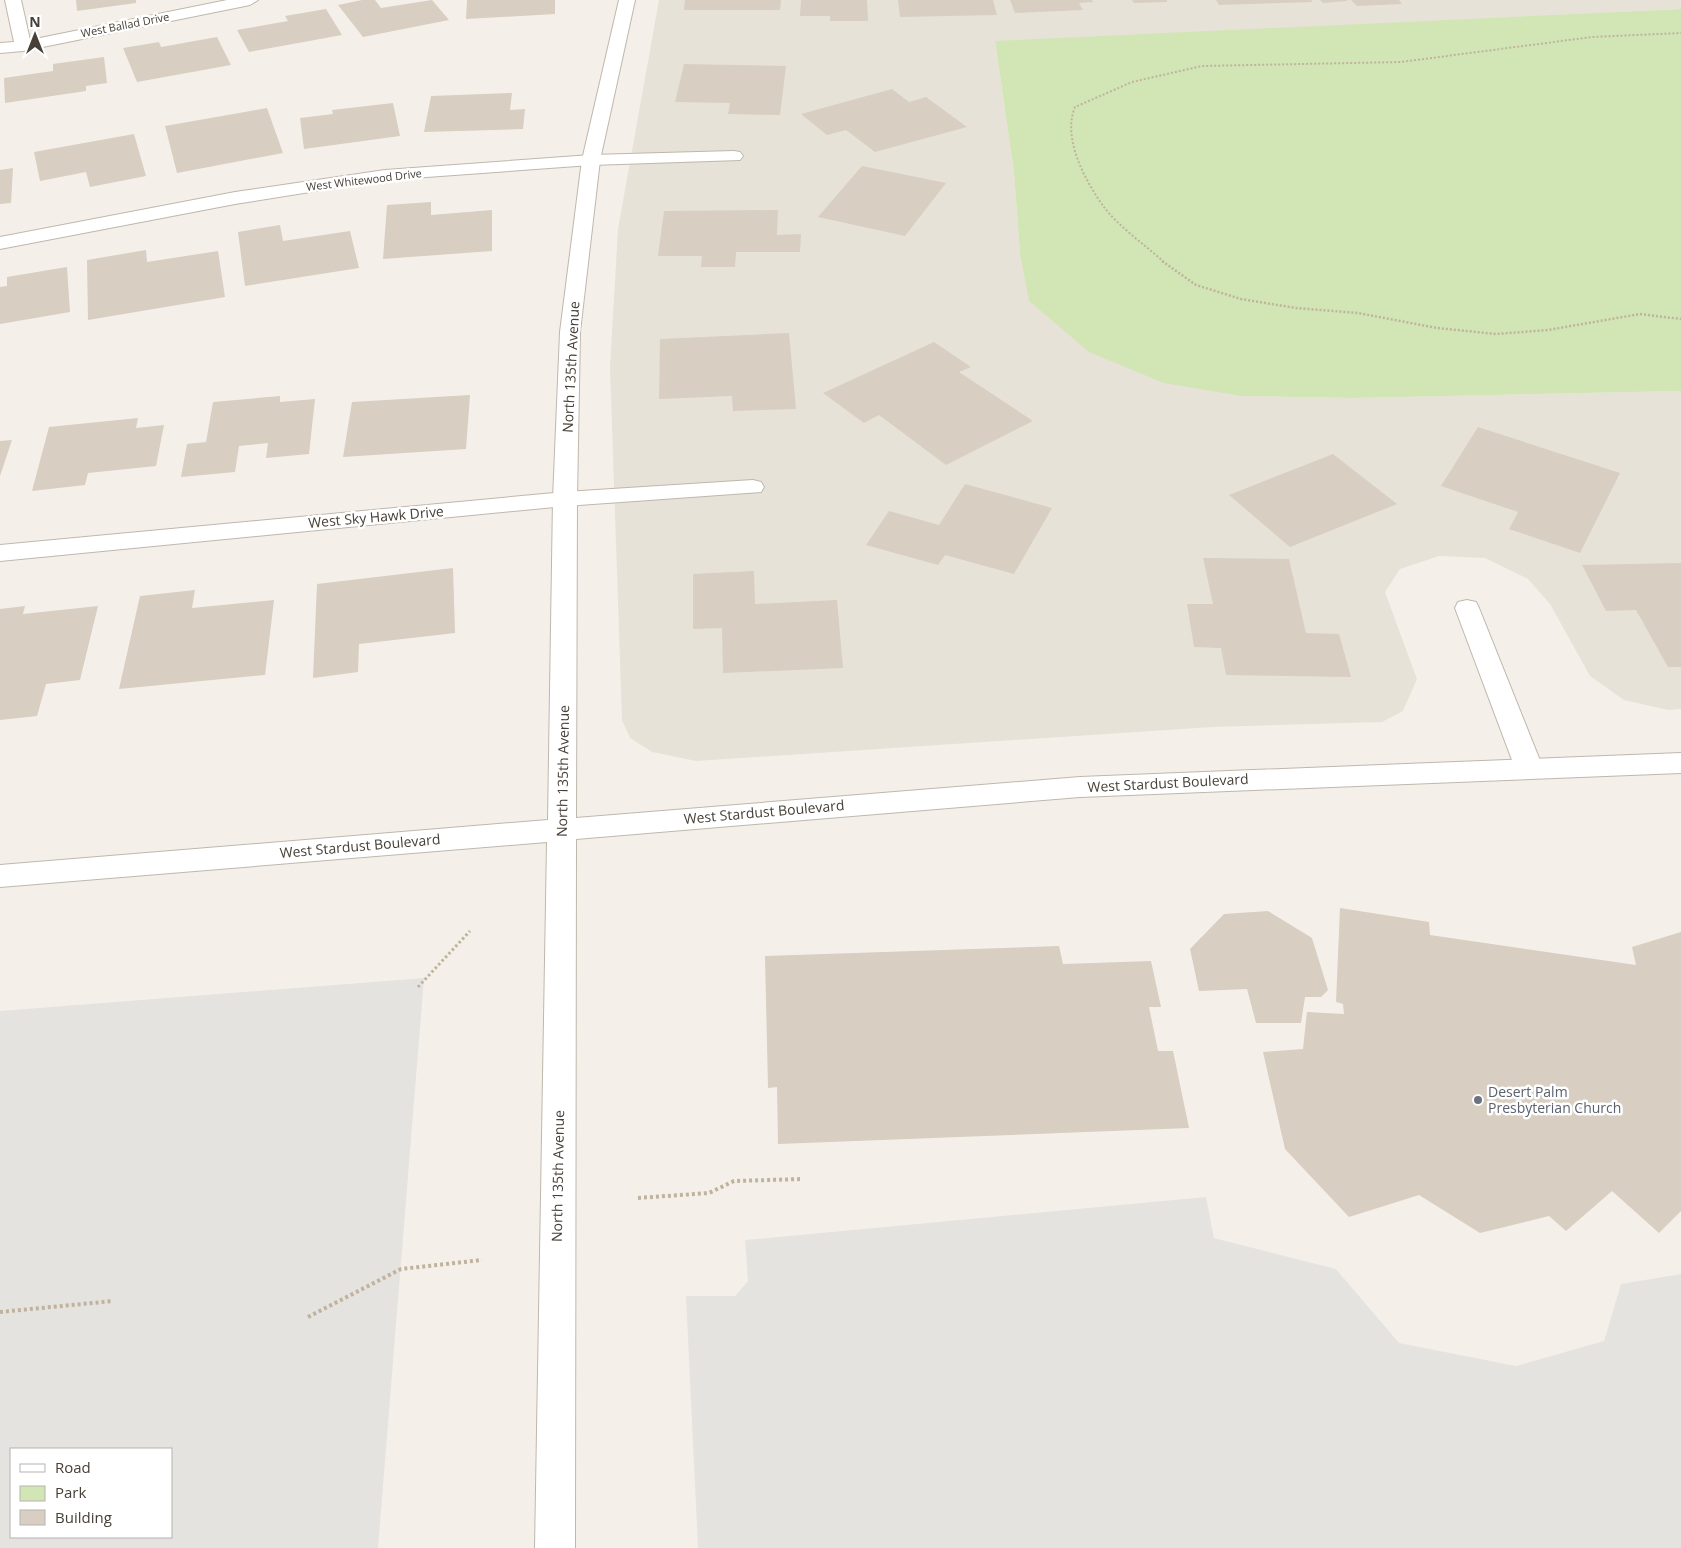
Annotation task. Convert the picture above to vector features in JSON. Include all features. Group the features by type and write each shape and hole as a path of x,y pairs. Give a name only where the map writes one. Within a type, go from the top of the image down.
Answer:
{"street":[{"path":"13,0 23,46"},
{"name":"West Ballad Drive","path":"0,48 23,46 250,0"},
{"name":"North 135th Avenue","path":"555,1548 565,499 570,332 591,160 627,0"},
{"name":"West Whitewood Drive","path":"0,243 234,198 385,175 591,160 734,156"},
{"name":"West Sky Hawk Drive","path":"0,553 565,499 753,487"},
{"path":"1467,608 1529,768"},
{"name":"West Stardust Boulevard","path":"0,876 562,828 1080,787 1681,763"}],"path":[{"path":"1681,33 1592,37 1401,62 1202,66 1132,82 1075,108 1070,119 1074,148 1089,182 1104,208 1166,264 1196,285 1241,299 1296,308 1358,313 1437,328 1496,334 1548,330 1640,314 1681,319"},
{"path":"418,987 470,931"},
{"path":"638,1198 709,1193 734,1181 803,1179"},
{"path":"308,1317 401,1269 482,1260"},
{"path":"0,1312 113,1301"}],"shaded area":[{"path":"659,0 1681,0 1681,9 995,42 1014,172 1020,253 1242,396 1353,398 1681,391 1681,709 1668,710 1624,700 1590,676 1550,604 1528,579 1485,558 1439,556 1400,569 1385,592 1417,679 1403,711 1382,722 1213,727 696,761 652,752 630,738 622,720 610,367 618,229"},
{"path":"424,978 378,1548 0,1548 0,1011"},
{"path":"1206,1197 1214,1238 1336,1269 1399,1343 1516,1366 1604,1341 1621,1284 1681,1274 1681,1548 698,1548 686,1296 735,1296 748,1281 745,1240"}],"green space":[{"path":"1681,9 1681,391 1353,398 1242,396 1164,383 1089,352 1029,301 1020,253 1014,172 995,41"}],"building":[{"path":"76,0 136,0 136,3 77,11"},
{"path":"362,0 375,0 381,8 432,0 449,20 363,37 338,5"},
{"path":"467,0 555,0 555,14 466,19"},
{"path":"685,0 781,0 780,10 684,10"},
{"path":"801,0 867,0 868,21 830,21 830,16 800,16"},
{"path":"898,0 993,0 997,15 900,17"},
{"path":"1010,0 1092,0 1093,2 1079,3 1083,10 1015,13"},
{"path":"1132,0 1167,0 1167,2 1134,3"},
{"path":"1216,0 1311,0 1313,2 1219,5"},
{"path":"1320,0 1347,0 1347,1 1323,3"},
{"path":"1351,0 1399,0 1402,4 1357,6"},
{"path":"326,9 342,35 249,52 237,30 288,21 285,16"},
{"path":"217,37 231,65 137,82 123,48 159,42 161,47"},
{"path":"104,57 107,83 86,86 86,91 5,103 4,78 53,71 53,64"},
{"path":"684,64 786,66 780,115 728,114 730,103 675,102"},
{"path":"892,89 909,102 926,97 967,127 875,152 846,130 827,135 801,114"},
{"path":"512,93 510,110 525,109 523,129 424,132 431,96"},
{"path":"393,103 400,136 304,149 300,118 333,114 332,110"},
{"path":"267,108 283,153 177,173 165,126"},
{"path":"134,134 146,176 90,187 86,172 40,181 34,152"},
{"path":"862,166 946,183 905,236 818,217"},
{"path":"13,168 11,203 0,204 0,170"},
{"path":"431,202 431,215 492,210 492,251 383,259 387,205"},
{"path":"778,210 777,235 801,234 800,252 736,252 735,267 701,267 702,256 658,256 664,211"},
{"path":"280,225 283,241 350,231 359,268 245,286 238,232"},
{"path":"146,250 147,262 218,251 225,297 88,320 87,260"},
{"path":"67,267 70,312 0,324 0,287 7,286 7,277"},
{"path":"789,333 796,409 733,411 732,396 659,399 660,339"},
{"path":"934,342 971,367 959,372 1033,421 946,465 879,415 864,423 823,393"},
{"path":"470,395 466,449 343,457 352,402"},
{"path":"280,396 280,402 315,399 309,454 266,458 268,443 239,446 235,472 181,477 187,444 206,442 213,402"},
{"path":"138,418 136,428 164,425 156,466 88,473 85,485 32,491 49,427"},
{"path":"1478,427 1620,473 1580,553 1509,529 1518,512 1441,486"},
{"path":"12,440 0,476 0,441"},
{"path":"1333,454 1397,504 1290,547 1229,495"},
{"path":"965,484 1052,508 1014,574 945,555 938,565 866,545 889,511 939,525"},
{"path":"1203,558 1289,559 1306,633 1339,634 1351,677 1226,675 1221,648 1194,647 1187,604 1213,604"},
{"path":"1681,563 1681,667 1668,667 1636,610 1606,611 1582,565"},
{"path":"453,568 455,633 359,644 358,672 313,678 317,584"},
{"path":"754,571 755,604 837,600 843,668 723,673 722,628 693,629 693,574"},
{"path":"195,590 192,608 274,600 265,675 119,689 140,596"},
{"path":"25,606 23,614 98,606 80,680 46,684 37,716 0,720 0,609"},
{"name":"Desert Palm Presbyterian Church","path":"1340,908 1429,922 1430,935 1636,965 1632,947 1681,932 1681,1211 1659,1233 1612,1191 1566,1231 1549,1216 1480,1233 1419,1195 1349,1217 1285,1149 1263,1052 1303,1049 1307,1012 1344,1014 1343,1004 1336,1002"},
{"path":"1268,911 1312,938 1328,990 1321,997 1305,997 1301,1023 1256,1023 1247,989 1199,991 1190,949 1224,914"},
{"path":"1059,946 1063,964 1151,961 1161,1007 1149,1007 1158,1051 1173,1051 1189,1128 778,1144 777,1087 768,1088 765,956"}],"place":[{"name":"Desert Palm Presbyterian Church","path":"1478,1100"}]}
